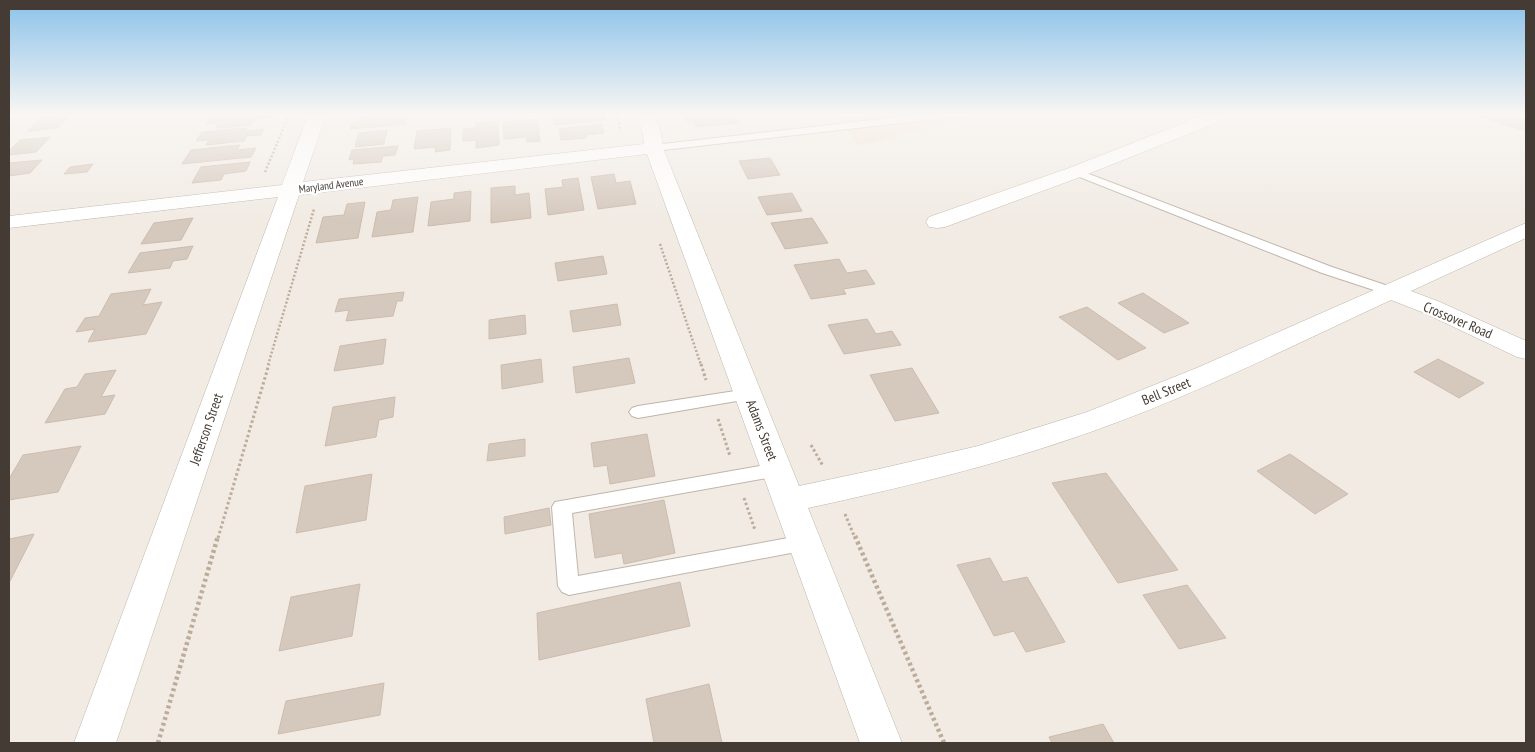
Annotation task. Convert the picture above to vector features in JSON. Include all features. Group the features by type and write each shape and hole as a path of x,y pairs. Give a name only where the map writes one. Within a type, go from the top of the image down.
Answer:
{"street":[{"name":"Jefferson Street","path":"95,743 303,198 311,150"},
{"name":"Maryland Avenue","path":"9,222 303,198 639,150"},
{"name":"Adams Street","path":"655,150 881,743"},
{"path":"938,222 1131,150"},
{"name":"Bell Street","path":"783,485 834,490 980,456 1097,419 1209,373 1526,230"},
{"name":"Crossover Road","path":"1389,291 1431,307 1526,351"}],"lane":[{"path":"1076,172 1327,270 1389,291"},
{"path":"638,412 748,394"},
{"path":"783,485 737,477 562,507 569,586 805,543"}],"path":[{"path":"158,743 303,198"},
{"path":"660,238 660,243 737,477 763,551"},
{"path":"811,445 834,490 944,743"}],"building":[{"path":"38,150 36,152 9,155 9,151"},
{"path":"191,150 255,150 251,157 182,164"},
{"path":"352,150 397,150 395,155 383,156 381,162 353,164 354,159 349,160"},
{"path":"770,158 780,175 748,179 739,161"},
{"path":"42,160 30,173 9,176 9,163"},
{"path":"250,162 246,171 224,174 221,180 192,183 201,167"},
{"path":"93,164 87,172 64,174 70,167"},
{"path":"614,174 616,183 630,181 636,204 598,209 591,177"},
{"path":"578,178 584,210 548,215 545,189 563,187 562,180"},
{"path":"515,186 515,195 529,193 531,218 491,223 491,188"},
{"path":"471,191 470,221 428,226 431,202 454,199 454,193"},
{"path":"792,193 802,211 767,215 758,197"},
{"path":"418,197 413,232 372,237 377,212 391,210 393,200"},
{"path":"365,202 358,238 316,243 323,217 344,215 347,204"},
{"path":"193,218 181,240 141,244 154,223"},
{"path":"812,218 828,243 785,249 771,223"},
{"path":"193,246 187,259 173,261 170,268 128,273 140,253"},
{"path":"603,256 607,274 558,281 555,263"},
{"path":"839,259 847,273 866,270 875,284 843,289 846,294 811,299 794,265"},
{"path":"151,289 143,305 162,302 146,334 88,342 95,329 76,332 85,318 99,316 111,294"},
{"path":"404,292 402,301 397,301 393,316 346,321 349,310 335,312 339,299"},
{"path":"1143,293 1189,323 1164,333 1118,303"},
{"path":"617,304 621,325 573,332 570,311"},
{"path":"1087,307 1146,348 1118,360 1059,317"},
{"path":"525,315 526,334 489,339 489,320"},
{"path":"867,319 876,334 892,331 901,345 844,354 828,325"},
{"path":"386,339 383,364 334,371 340,346"},
{"path":"629,358 635,383 576,393 573,367"},
{"path":"541,359 543,382 502,389 501,365"},
{"path":"1438,359 1484,383 1459,398 1414,372"},
{"path":"912,368 939,413 895,421 870,375"},
{"path":"116,370 101,397 115,395 105,414 45,423 65,389 77,387 85,374"},
{"path":"395,397 393,417 379,420 376,437 325,446 333,407"},
{"path":"647,434 655,476 610,484 607,465 594,467 591,443"},
{"path":"525,439 525,456 487,461 489,444"},
{"path":"81,446 58,492 9,500 9,479 23,455"},
{"path":"1290,454 1348,494 1315,514 1257,471"},
{"path":"1106,473 1178,570 1118,583 1052,483"},
{"path":"372,474 366,520 296,533 305,486"},
{"path":"664,500 675,553 624,564 622,553 595,558 589,514"},
{"path":"549,508 551,525 505,534 504,517"},
{"path":"34,534 9,583 9,539"},
{"path":"990,558 1003,582 1027,577 1065,642 1026,652 1014,631 994,636 957,565"},
{"path":"680,582 690,626 539,660 537,613"},
{"path":"360,584 352,636 279,651 291,597"},
{"path":"1187,585 1226,638 1179,649 1143,595"},
{"path":"384,683 380,715 278,734 286,701"},
{"path":"709,684 722,743 654,743 646,699"},
{"path":"1103,724 1114,743 1052,743 1049,737"}]}
